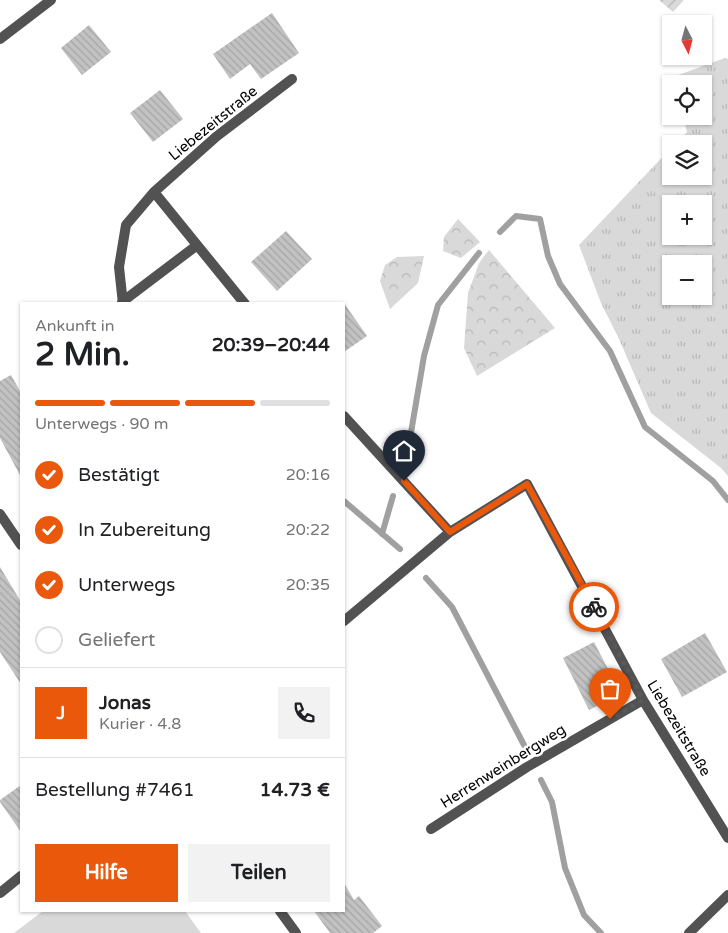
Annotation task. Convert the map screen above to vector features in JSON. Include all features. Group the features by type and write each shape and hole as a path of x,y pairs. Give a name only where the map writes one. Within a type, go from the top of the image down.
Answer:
{"street":[{"path":"0,40 51,0"},
{"name":"Liebezeitstraße","path":"122,302 118,267 126,225 154,192 216,136 292,79"},
{"path":"154,192 243,302"},
{"name":"Liebezeitstraße","path":"123,302 196,246"},
{"path":"345,417 450,532 345,620"},
{"name":"Liebezeitstraße","path":"450,532 527,484 643,700 728,836"},
{"path":"0,514 20,544"},
{"name":"Herrenweinbergweg","path":"431,829 527,767 643,700"},
{"path":"0,893 20,877"},
{"path":"689,933 728,895"},
{"path":"281,912 296,933"}],"green space":[{"path":"659,0 684,0 673,12"},
{"path":"725,58 728,59 728,476 721,468 651,413 601,303 579,245 662,157 662,185 712,185 712,135 684,135 687,132 685,125 712,125 712,75 678,75 706,65 712,65 712,63"},
{"path":"458,219 480,242 461,258 443,251 444,237"},
{"path":"489,250 555,328 477,376 464,348 468,293 479,263"},
{"path":"424,256 418,283 390,309 380,281 385,265 397,257"},
{"path":"42,912 186,912 201,933 14,933"}],"building":[{"path":"272,13 299,53 261,79 250,64 230,79 213,54"},
{"path":"89,25 111,52 82,75 61,48"},
{"path":"160,90 183,119 153,142 130,113"},
{"path":"286,231 312,259 277,291 251,262"},
{"path":"345,304 367,336 345,351"},
{"path":"11,375 20,391 20,475 0,438 0,381"},
{"path":"0,567 20,600 20,682 0,652"},
{"path":"705,633 727,672 682,697 661,659"},
{"path":"594,642 621,694 589,710 563,658"},
{"path":"20,786 20,831 0,802 0,800"},
{"path":"345,885 354,900 359,896 382,926 373,933 330,933 315,912 345,912"}],"waterway":[{"path":"500,232 516,216 540,219 548,256 560,284 610,351 645,427 713,481 728,500"},
{"path":"407,456 424,356 438,305 479,253"},
{"path":"382,534 393,496"},
{"path":"345,502 400,549"},
{"path":"426,578 452,607 524,745"},
{"path":"541,780 552,802 565,868 584,915 601,933"}],"way so far":[{"path":"594,607 643,700 610,719"}],"route":[{"path":"404,481 450,532 527,484 594,607"}]}
